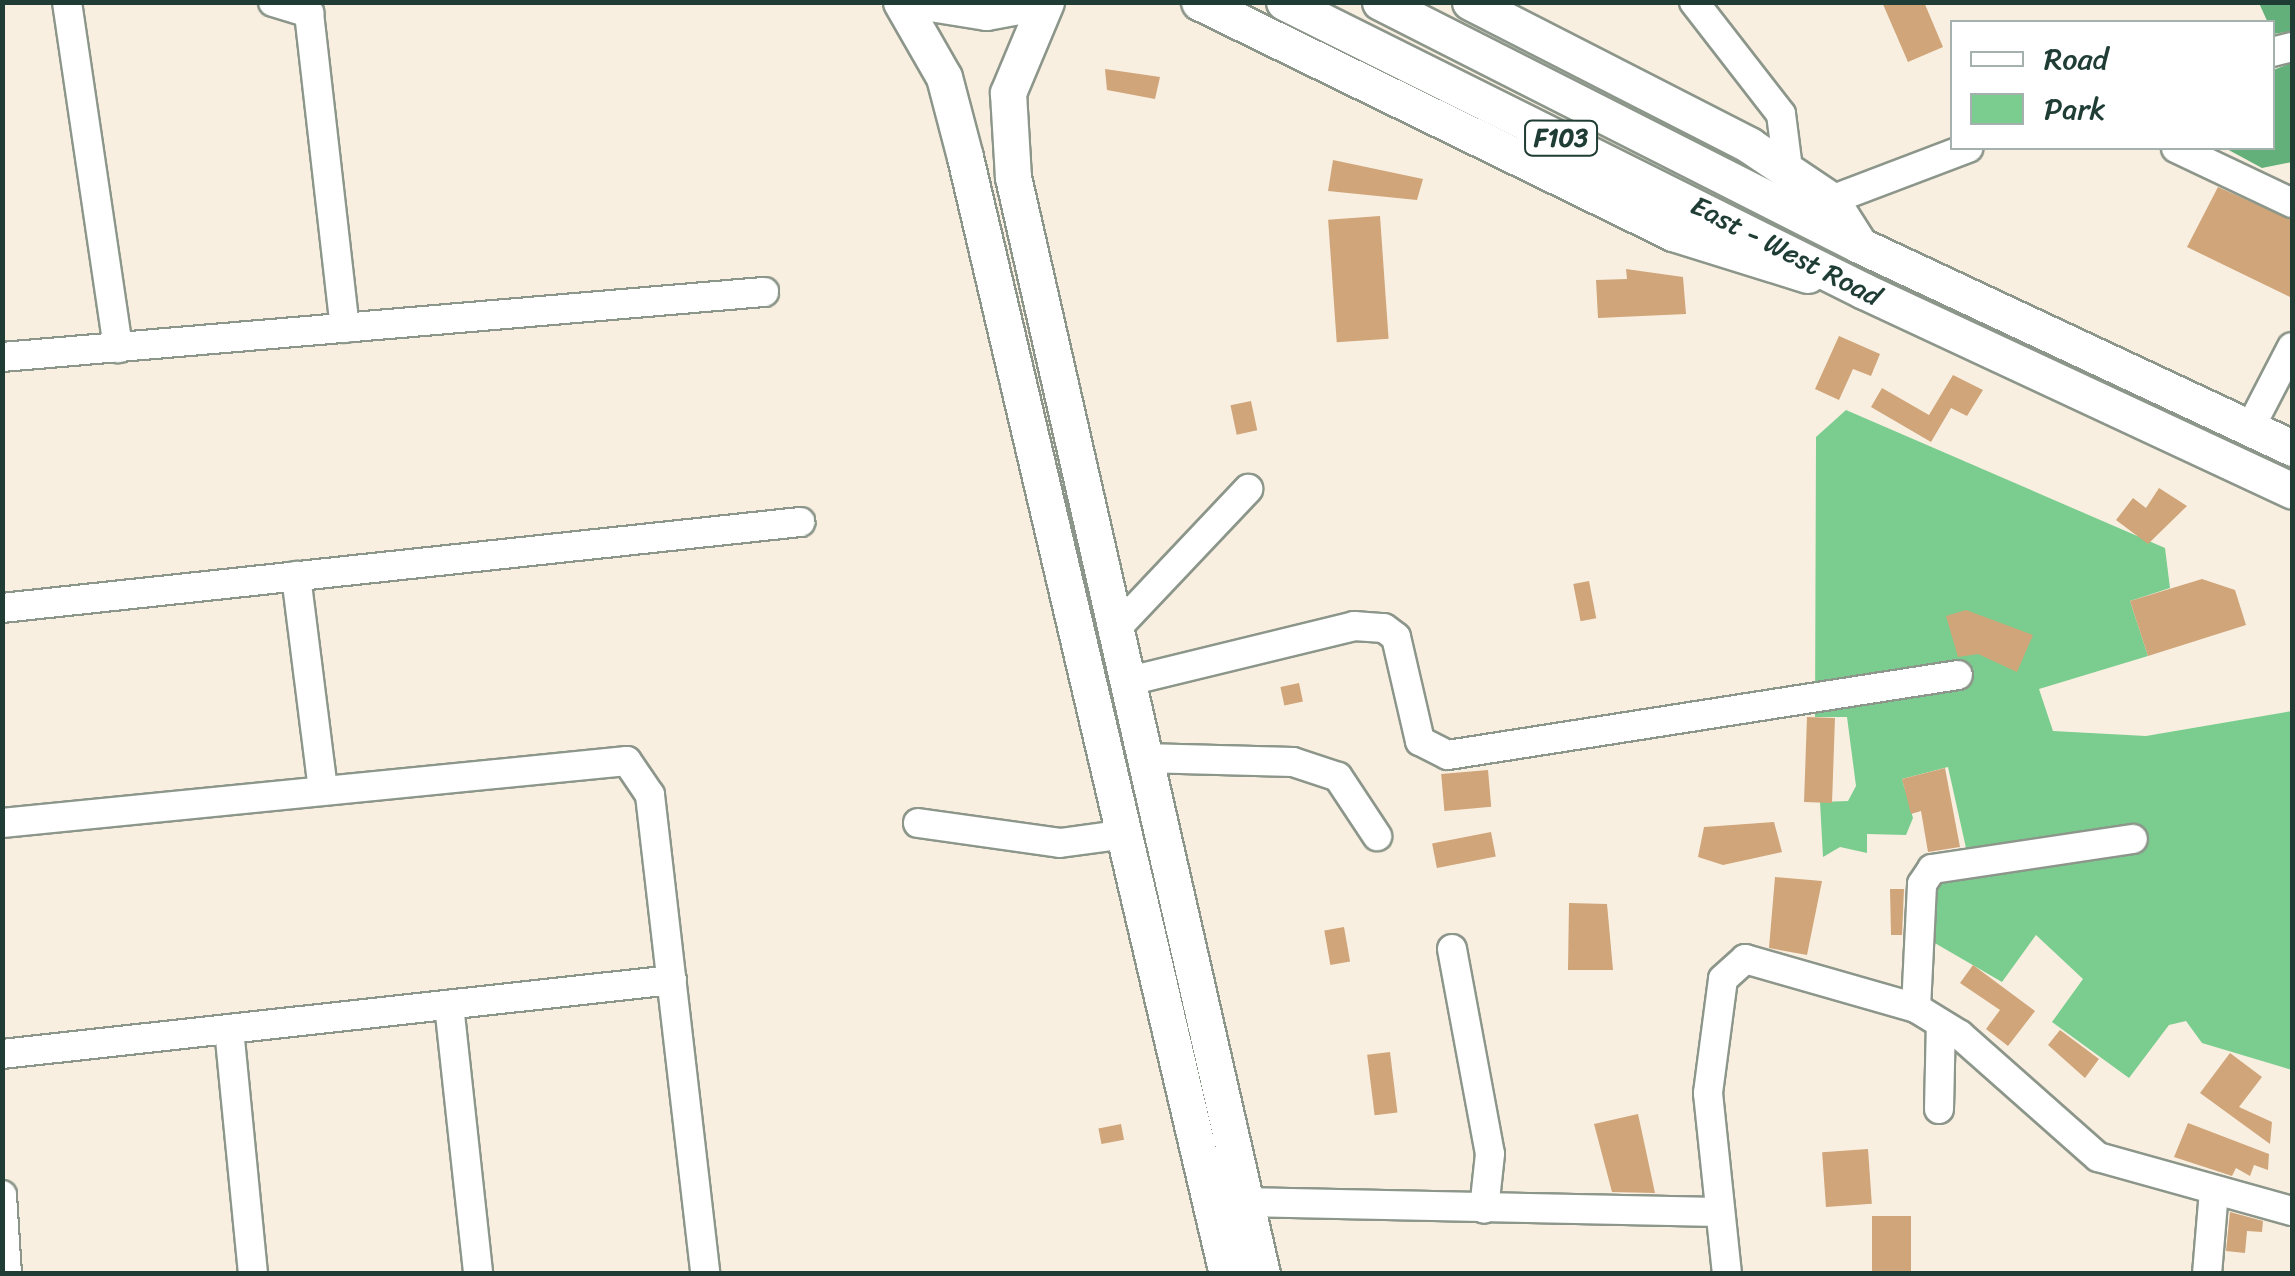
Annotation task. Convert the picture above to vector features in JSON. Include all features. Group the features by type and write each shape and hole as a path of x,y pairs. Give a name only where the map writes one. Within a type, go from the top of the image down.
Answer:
{"main road":[{"path":"902,2 944,77 1127,834 1227,1274"},
{"path":"924,2 986,12 1043,2"},
{"path":"1043,2 1008,93 1004,126 1113,632 1262,1274"},
{"path":"1199,2 1674,233 1740,260 1837,278"},
{"name":"East - West Road","path":"1284,2 1837,278 2292,491"},
{"name":"East - West Road","path":"1380,2 1859,245 2292,448"},
{"path":"1470,2 1788,169 1831,200 1859,245"}],"street":[{"path":"67,2 118,348"},
{"path":"273,2 307,8 346,328"},
{"path":"1694,2 1781,114 1788,169"},
{"path":"1831,200 1963,150"},
{"path":"2180,150 2292,203"},
{"path":"2,357 764,292"},
{"path":"2250,428 2292,347"},
{"path":"1113,632 1248,490"},
{"path":"2,608 800,522"},
{"path":"296,576 323,790"},
{"path":"1125,682 1354,626 1384,628 1396,637 1420,741 1448,755 1958,675"},
{"path":"1143,758 1293,762 1338,777 1377,836"},
{"path":"2,823 627,761 650,794 706,1274"},
{"path":"918,823 1060,844 1127,834"},
{"path":"1916,1008 1922,884 1932,869 2133,839"},
{"path":"1452,949 1490,1154 1484,1209"},
{"path":"1726,1274 1716,1212 1708,1093 1729,966 1773,963 1916,1008 1942,1024 2098,1157 2292,1211"},
{"path":"2,1054 672,980"},
{"path":"449,1005 478,1274"},
{"path":"1939,1109 1942,1024"},
{"path":"229,1029 253,1274"},
{"path":"2207,1274 2214,1192"},
{"path":"2,1195 7,1274"},
{"path":"1246,1202 1716,1212"}],"green space":[{"path":"2259,3 2292,3 2292,31 2275,34 2275,20 2267,20"},
{"path":"2292,63 2292,162 2262,168 2229,150 2275,150 2275,69"},
{"path":"1846,410 2165,548 2170,588 2130,601 2148,656 2039,689 2053,731 2146,736 2292,711 2292,1070 2202,1043 2186,1021 2169,1025 2129,1078 2052,1022 2083,979 2036,935 2002,982 1933,942 1935,867 1968,857 1948,767 1902,779 1913,818 1906,835 1867,834 1867,853 1840,847 1823,857 1820,802 1848,801 1856,786 1847,717 1815,717 1816,437"}],"building":[{"path":"1882,2 1924,2 1943,47 1908,62"},
{"path":"1105,69 1160,77 1155,99 1107,90"},
{"path":"1333,160 1423,179 1417,200 1328,191"},
{"path":"2218,187 2292,220 2292,298 2187,247"},
{"path":"1380,216 1389,339 1337,342 1328,220"},
{"path":"1626,269 1683,277 1686,314 1598,318 1596,280 1627,279"},
{"path":"1839,336 1880,354 1871,376 1853,369 1839,400 1815,389"},
{"path":"1953,375 1983,390 1967,416 1951,408 1931,442 1871,407 1882,388 1929,415"},
{"path":"1251,401 1257,430 1237,435 1230,405"},
{"path":"2159,488 2187,506 2148,544 2116,520 2133,498 2146,508"},
{"path":"2202,579 2235,590 2246,625 2148,656 2130,601"},
{"path":"1589,581 1596,618 1581,621 1573,584"},
{"path":"1966,610 2033,635 2017,672 1978,654 1958,657 1946,616"},
{"path":"1299,683 1303,702 1284,706 1280,687"},
{"path":"1807,717 1835,718 1832,803 1804,802"},
{"path":"1945,768 1960,847 1928,852 1921,811 1911,814 1902,779"},
{"path":"1488,770 1491,807 1444,811 1441,774"},
{"path":"1774,822 1782,852 1723,865 1698,857 1704,827"},
{"path":"1491,832 1496,857 1437,868 1432,843"},
{"path":"1775,877 1822,881 1807,955 1769,948"},
{"path":"1890,889 1904,889 1902,935 1891,935"},
{"path":"1569,903 1607,904 1613,970 1568,970"},
{"path":"1344,927 1350,961 1330,965 1324,930"},
{"path":"1973,965 2035,1011 2008,1046 1986,1029 2000,1010 1960,983"},
{"path":"2060,1030 2099,1059 2085,1078 2048,1045"},
{"path":"1390,1052 1397,1113 1375,1115 1367,1055"},
{"path":"2230,1053 2262,1077 2239,1107 2272,1122 2270,1144 2200,1093"},
{"path":"1638,1114 1655,1193 1612,1192 1594,1124"},
{"path":"2188,1123 2269,1154 2268,1170 2254,1165 2250,1176 2236,1168 2232,1176 2174,1157"},
{"path":"1121,1124 1124,1140 1101,1144 1098,1128"},
{"path":"1868,1149 1872,1204 1826,1207 1822,1152"},
{"path":"2230,1212 2263,1221 2262,1232 2247,1231 2245,1253 2226,1251"},
{"path":"1872,1216 1911,1216 1911,1274 1872,1274"}]}
